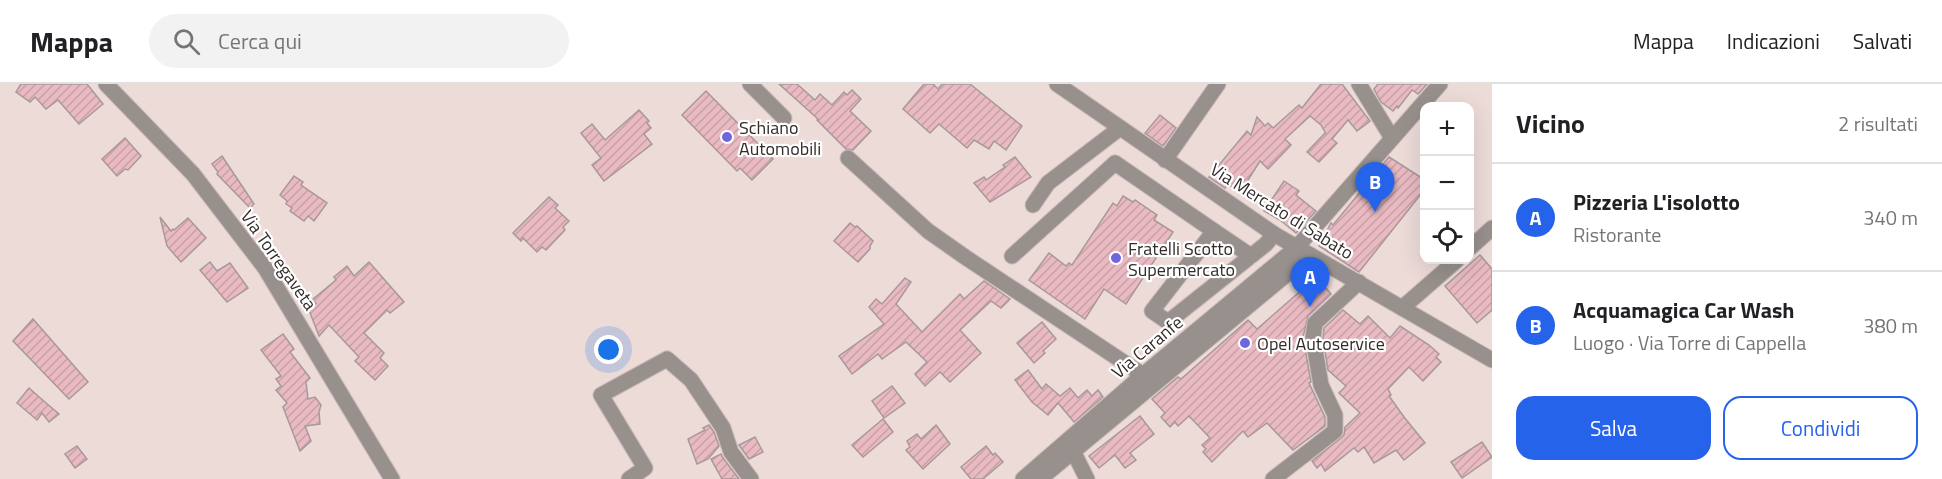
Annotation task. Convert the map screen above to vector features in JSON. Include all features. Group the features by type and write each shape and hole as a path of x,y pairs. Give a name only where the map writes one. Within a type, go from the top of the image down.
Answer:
{"street":[{"name":"Via Torregaveta","path":"106,84 193,174 265,268 392,479"},
{"path":"750,84 784,118"},
{"name":"Via Mercato di Sabato","path":"1057,84 1116,131 1166,160 1274,234 1492,360"},
{"path":"1166,160 1218,84"},
{"path":"1359,84 1392,138"},
{"path":"1040,479 1304,251 1392,138 1440,84"},
{"path":"1012,256 1115,163 1116,131"},
{"path":"1033,205 1048,183 1116,131"},
{"path":"848,158 928,231 1143,375"},
{"path":"1115,163 1251,256"},
{"path":"1474,244 1492,228"},
{"path":"1214,231 1152,311 1168,322 1266,244 1274,234"},
{"path":"1474,245 1492,236"},
{"name":"Via Caranfe","path":"1023,479 1143,375 1304,251"},
{"path":"1402,308 1452,264"},
{"path":"1273,479 1335,431 1335,415 1321,385 1312,338 1315,323 1359,282"},
{"path":"629,479 645,468 601,395 667,358 691,380 723,428 731,452 751,479"},
{"path":"1073,451 1088,479"}],"building":[{"path":"21,84 87,84 103,104 79,124 58,100 46,109 35,97 30,102 16,92"},
{"path":"779,84 797,84 815,100 820,94 832,105 844,92 847,95 852,90 861,99 850,111 871,131 853,150 846,149 818,119"},
{"path":"924,84 933,84 938,89 942,84 970,84 1022,126 1006,150 994,141 989,149 974,140 967,148 939,124 930,133 903,109"},
{"path":"1321,84 1342,84 1370,121 1357,131 1348,120 1332,139 1337,143 1319,162 1307,152 1326,134 1321,125 1310,116 1285,139 1291,145 1268,169 1260,161 1241,191 1228,185 1225,188 1209,177 1247,131 1251,135 1257,117 1265,126 1268,123 1273,128 1299,105 1302,108"},
{"path":"1378,84 1427,84 1418,94 1412,90 1393,111 1381,102 1374,89"},
{"name":"Schiano Automobili","path":"706,91 773,159 752,180 740,168 737,171 682,115"},
{"path":"639,110 649,121 647,123 651,128 644,134 652,144 604,181 592,165 601,158 581,133 592,124 605,140"},
{"path":"1160,115 1176,128 1163,146 1145,133"},
{"path":"125,138 141,156 128,170 125,169 117,176 102,159"},
{"path":"222,156 254,204 250,208 217,174 212,164"},
{"path":"1015,157 1031,177 990,202 974,183 984,177 986,180"},
{"path":"1389,157 1420,177 1420,195 1359,272 1319,246 1331,223 1333,225"},
{"path":"294,176 303,182 301,185 327,203 314,221 308,216 304,221 290,211 292,208 280,195"},
{"path":"1284,181 1299,191 1296,195 1316,211 1296,233 1264,211"},
{"name":"Fratelli Scotto Supermercato","path":"1123,196 1133,202 1135,200 1157,215 1154,220 1173,232 1126,304 1104,289 1085,319 1029,280 1049,253 1066,266 1069,263 1072,265 1113,203 1117,206"},
{"path":"549,197 558,205 555,208 569,221 563,227 565,230 546,250 542,247 537,252 523,238 521,241 513,233"},
{"path":"160,217 171,231 188,218 206,238 181,262 167,246"},
{"path":"850,223 857,226 873,241 870,249 858,262 834,241"},
{"path":"1480,255 1492,269 1492,310 1477,323 1445,286 1470,264 1474,264 1474,260"},
{"path":"210,262 217,271 230,263 248,288 227,302 200,270"},
{"path":"369,262 404,302 390,313 387,310 364,333 384,353 380,358 388,366 375,380 355,361 359,357 329,325 319,336 309,310 316,303 312,300 336,280 334,277 347,266 354,276"},
{"path":"1308,271 1319,277 1318,279 1331,294 1308,316 1303,337 1311,382 1309,383 1325,417 1325,426 1293,450 1267,423 1248,437 1243,431 1212,462 1203,452 1206,449 1202,445 1210,438 1189,416 1178,426 1175,422 1170,427 1161,417 1165,413 1152,399 1178,377 1181,379 1248,320 1257,329 1305,287 1300,284"},
{"path":"905,278 911,282 896,304 922,332 960,294 964,299 984,281 1010,299 1001,308 991,301 960,330 981,353 950,382 940,372 925,386 915,374 927,362 906,342 882,359 878,354 852,374 839,356 884,324 869,307 876,299 882,304"},
{"path":"1343,310 1360,324 1368,316 1390,338 1400,326 1429,345 1439,354 1436,357 1441,362 1423,381 1409,367 1388,389 1391,395 1389,396 1425,443 1404,460 1396,450 1374,463 1364,447 1358,452 1354,448 1325,471 1321,464 1317,468 1312,461 1344,435 1345,427 1360,413 1339,393 1346,386 1328,370 1323,338 1324,328"},
{"path":"33,319 88,382 69,399 13,341"},
{"path":"1042,322 1056,339 1034,363 1017,343"},
{"path":"283,334 294,349 290,352 310,378 306,382 308,399 315,397 321,405 320,424 305,426 311,441 300,451 283,407 287,403 276,390 281,386 276,379 281,376 261,350"},
{"path":"1028,370 1042,389 1046,384 1060,396 1070,388 1078,398 1087,390 1092,396 1098,390 1103,397 1074,422 1058,403 1048,415 1032,402 1015,380"},
{"path":"892,386 905,403 884,418 872,401"},
{"path":"29,388 59,414 49,422 42,413 37,420 17,403"},
{"path":"1140,416 1154,434 1130,453 1136,460 1125,468 1115,455 1099,468 1089,456"},
{"path":"883,419 893,432 863,457 852,445"},
{"path":"709,425 719,446 708,459 697,464 688,439 705,430 703,428"},
{"path":"936,425 950,444 923,469 906,450 910,447 907,441 917,434 921,439"},
{"path":"755,437 763,452 749,459 739,445"},
{"path":"1482,442 1492,457 1462,478 1451,462"},
{"path":"77,446 87,459 75,468 65,454"},
{"path":"986,446 1003,462 983,479 971,479 961,467"},
{"path":"721,454 739,479 722,479 711,459"}],"place":[{"name":"Schiano Automobili","path":"727,137"},
{"name":"Acquamagica Car Wash","path":"1375,212"},
{"name":"Fratelli Scotto Supermercato","path":"1116,258"},
{"name":"Pizzeria L'isolotto","path":"1310,307"},
{"name":"Opel Autoservice","path":"1245,343"}]}
